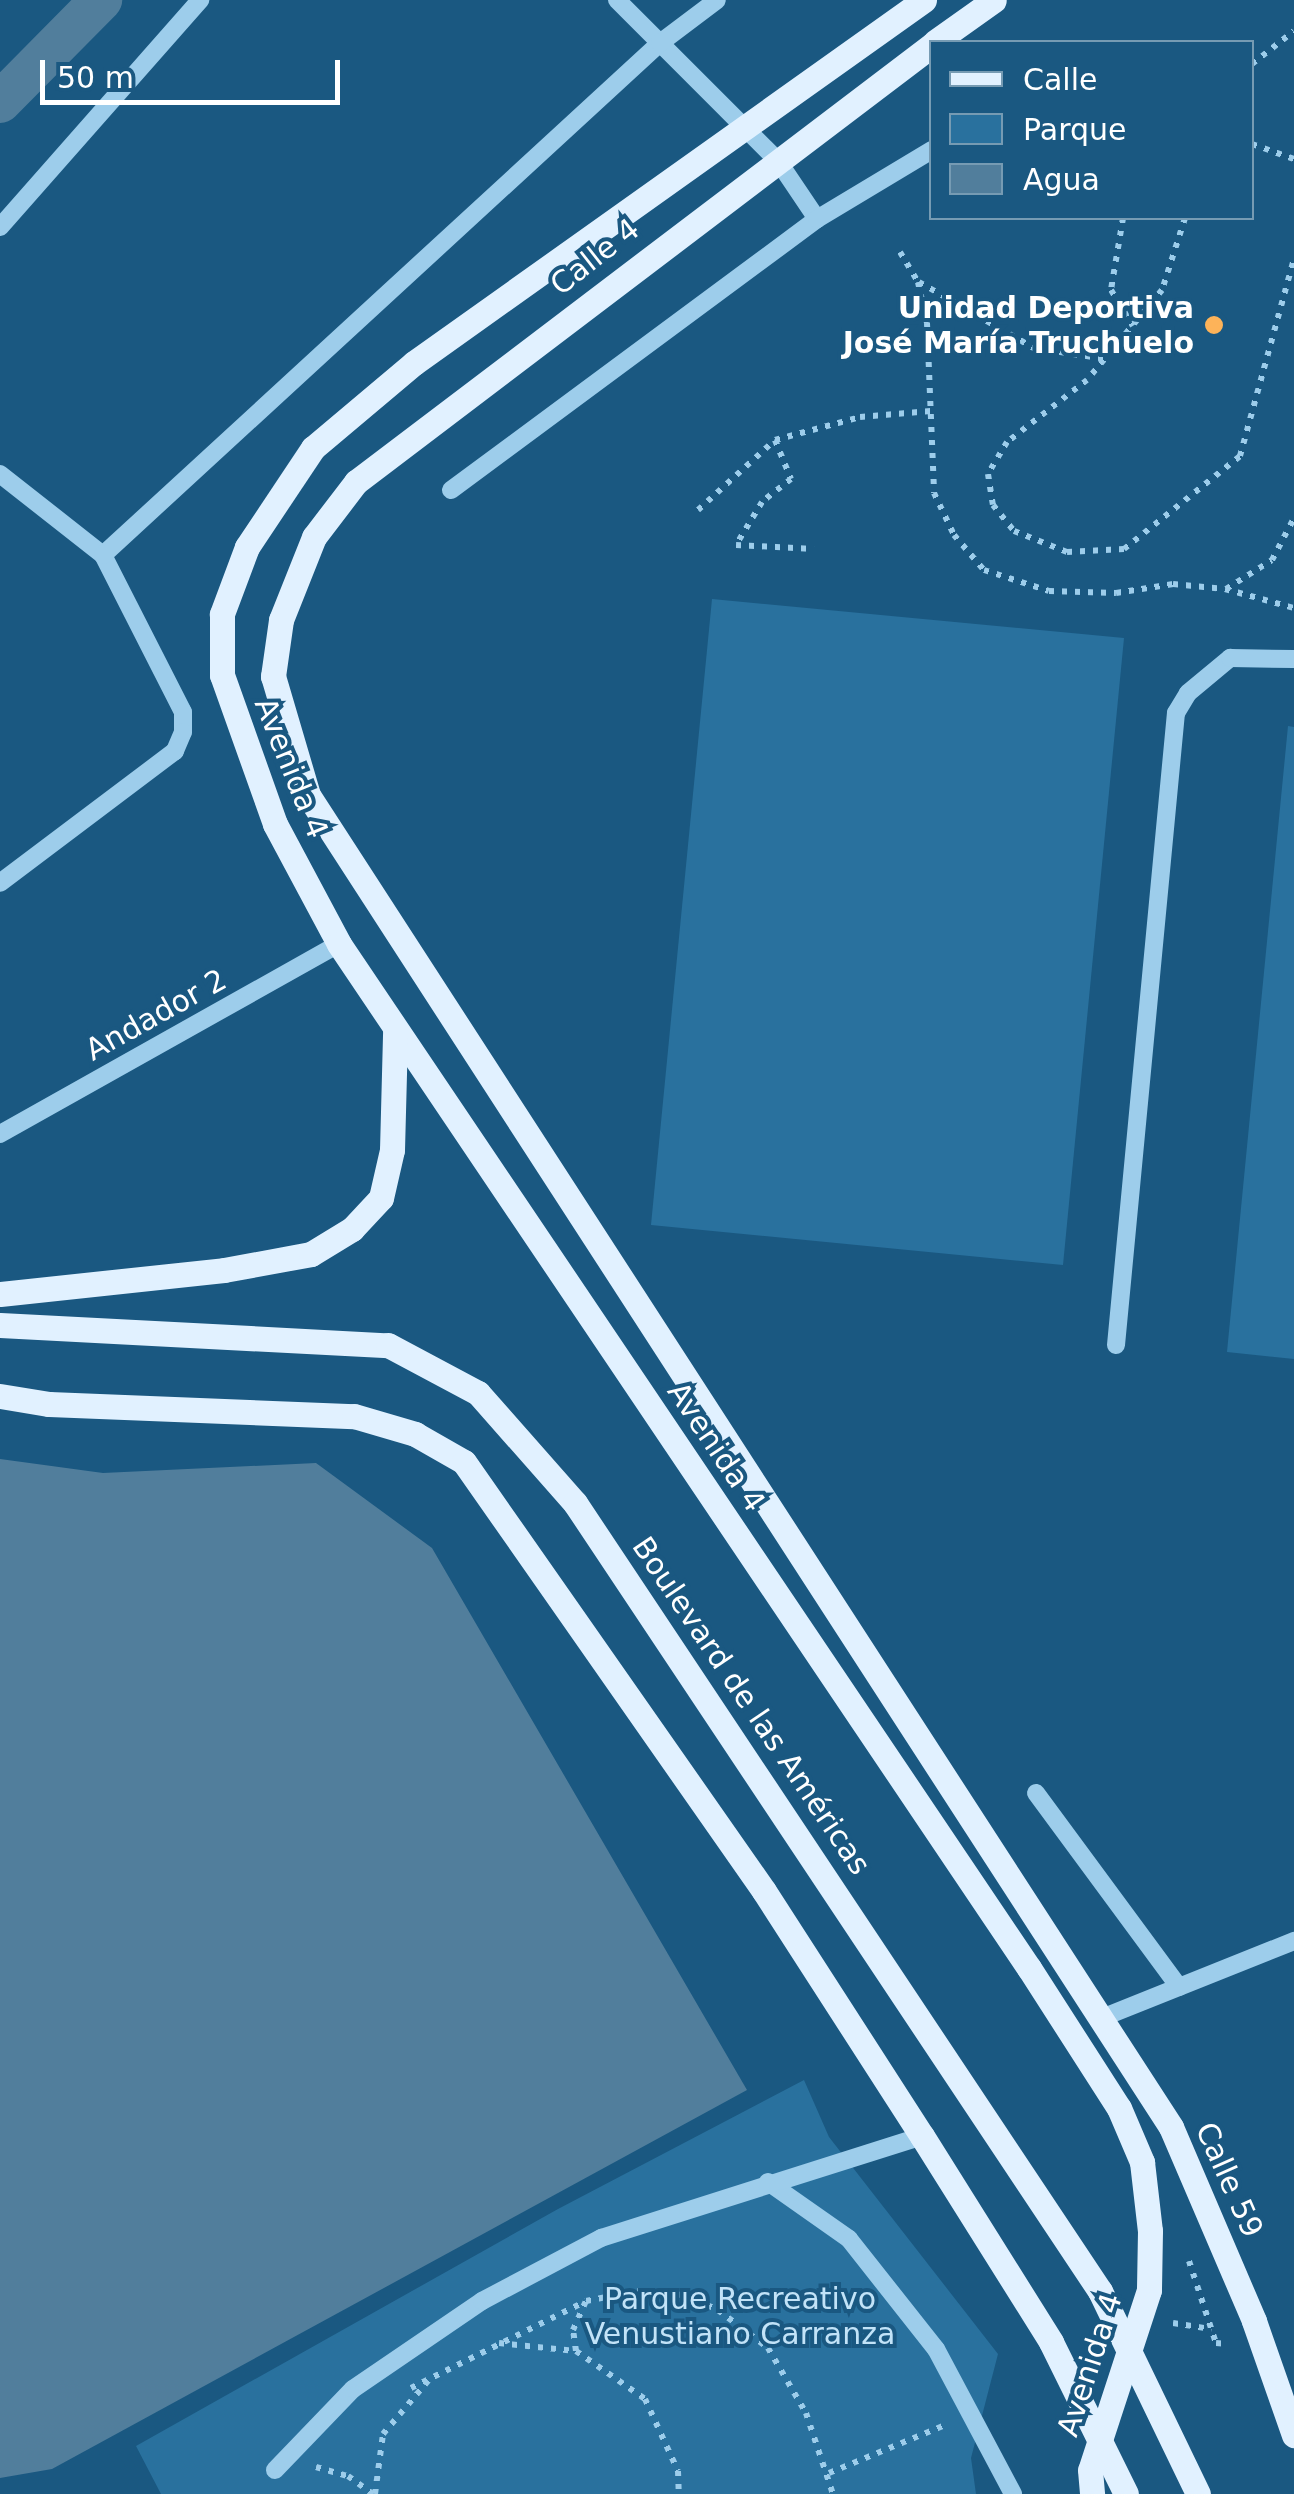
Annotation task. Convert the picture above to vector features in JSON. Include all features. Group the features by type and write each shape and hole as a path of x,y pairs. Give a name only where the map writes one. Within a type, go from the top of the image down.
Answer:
{"main road":[{"name":"Calle 4","path":"313,448 414,363 924,0"},
{"name":"Calle 4","path":"943,40 994,0"},
{"name":"Calle 4","path":"314,537 356,482 929,50"},
{"name":"Avenida 4","path":"313,448 248,548 222,614 222,675 275,824 339,944 395,1032 1029,1968 1119,2108 1142,2162 1150,2231 1149,2290 1090,2470 1092,2494"},
{"name":"Avenida 4","path":"314,537 282,620 273,676 308,795 1104,2017"},
{"path":"0,1294 224,1270 311,1254 352,1229 381,1198 392,1150 395,1032"},
{"name":"Boulevard de las Américas","path":"0,1325 388,1345 478,1393 575,1503 1100,2291 1198,2494"},
{"path":"0,1396 49,1404 354,1416 415,1434 464,1462 764,1891 922,2136 1051,2342 1126,2494"},
{"name":"Calle 59","path":"1104,2017 1196,2177 1294,2435"}],"street":[{"path":"0,227 200,0"},
{"path":"617,0 778,161 817,219"},
{"path":"103,555 660,43 717,0"},
{"path":"451,490 817,219 929,148"},
{"path":"0,474 103,555 183,712 175,751 0,884"},
{"path":"1116,1345 1176,713 1188,692 1230,658 1294,659"},
{"name":"Andador 2","path":"0,1134 339,944"},
{"path":"1036,1793 1179,1988"},
{"path":"1104,2017 1294,1941"},
{"path":"275,2470 353,2390 482,2301 602,2238 922,2136"},
{"path":"768,2182 849,2240 936,2349 1013,2494"}],"path":[{"path":"1254,62 1294,31"},
{"path":"1254,145 1294,158"},
{"path":"1122,220 1111,290 1133,326"},
{"path":"1184,220 1162,290 1106,359 1048,414 1007,442 988,474 993,506 1014,531 1066,552 1124,549 1240,456 1294,258"},
{"path":"900,252 918,282 931,411 934,493 954,535 984,570 1049,591 1116,593 1173,584 1225,589 1294,608"},
{"path":"918,282 1034,348 1106,359"},
{"path":"698,510 774,440 860,417 931,411"},
{"path":"774,440 791,479 762,502 736,545 814,549"},
{"path":"1225,589 1272,560 1294,519"},
{"path":"275,2470 311,2466 348,2476 374,2494 383,2434 432,2377 586,2301 636,2291 683,2294 718,2310 768,2348 806,2413 829,2473 832,2494"},
{"path":"576,2351 573,2330 586,2301"},
{"path":"496,2343 576,2351 645,2398 678,2471 678,2494"},
{"path":"829,2473 954,2422 962,2436"}],"green space":[{"path":"712,599 1124,638 1063,1265 651,1225"},
{"path":"1288,726 1294,727 1294,1359 1227,1352"},
{"name":"Parque Recreativo Venustiano Carranza","path":"804,2080 829,2137 998,2354 971,2458 976,2494 161,2494 136,2446 558,2209"}],"water":[{"path":"0,1459 103,1473 316,1463 432,1548 747,2090 52,2469 0,2478"}],"waterway":[{"path":"0,102 101,0"}],"place":[{"name":"Unidad Deportiva José María Truchuelo","path":"1214,325"}]}
